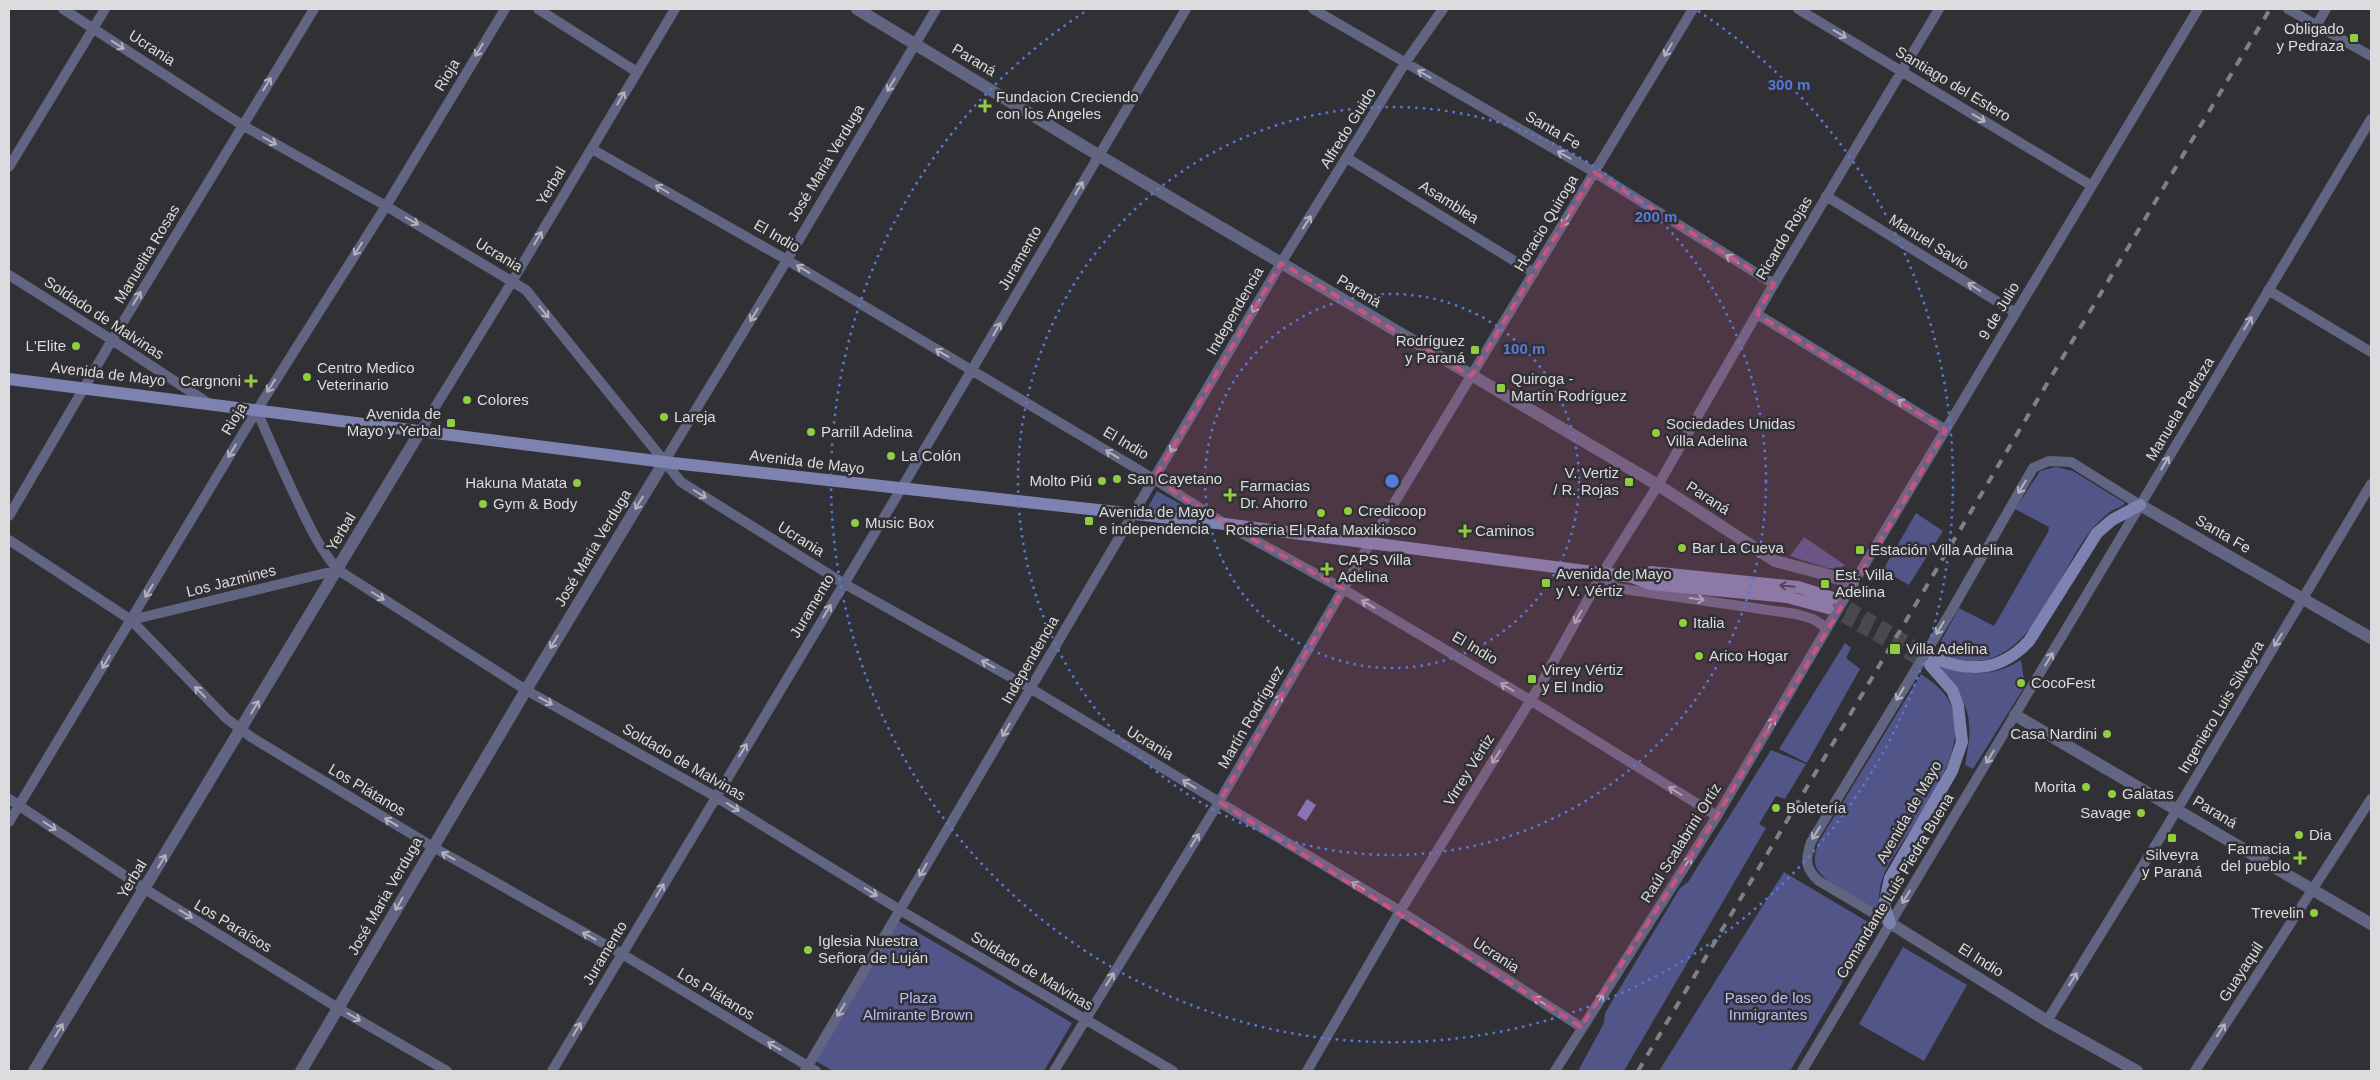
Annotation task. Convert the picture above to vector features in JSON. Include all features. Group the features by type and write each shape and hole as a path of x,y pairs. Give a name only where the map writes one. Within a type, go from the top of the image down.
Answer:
{"main road":[{"name":"Avenida de Mayo","path":"9,379 86,387 664,462 1224,524 1632,577 1650,584 1787,596 1831,603"},
{"name":"Avenida de Mayo","path":"1890,923 1884,906 1890,878 1952,771 1962,742 1958,705 1952,690 1932,662 1971,667 1990,666 2018,654 2029,641 2097,533 2112,520 2140,505"}],"street":[{"name":"Ucrania","path":"63,9 242,126 386,206 513,280 526,290 681,482 843,583 1030,688 1400,911 1581,1027"},
{"path":"9,167 105,9"},
{"name":"Manuelita Rosas","path":"9,516 112,340 314,9"},
{"name":"Rioja","path":"9,822 257,410 386,206 505,9"},
{"path":"538,9 637,72"},
{"name":"Yerbal","path":"34,1071 675,9"},
{"name":"Paraná","path":"857,9 1281,264 1658,485 1775,561 1828,574 1853,584"},
{"name":"José Maria Verduga","path":"301,1071 526,690 787,260 936,9"},
{"name":"Juramento","path":"552,1071 843,583 972,371 1186,9"},
{"name":"Santa Fe","path":"1313,9 1594,172 1774,284"},
{"name":"Alfredo Guido","path":"1281,264 1405,63 1443,9"},
{"name":"Horacio Quiroga","path":"1470,376 1693,9"},
{"name":"Santiago del Estero","path":"1798,9 2092,186"},
{"name":"Ricardo Rojas","path":"1658,485 1826,196 1940,9"},
{"name":"9 de Julio","path":"1827,628 2198,9"},
{"path":"2288,9 2371,56"},
{"path":"2316,26 2326,9"},
{"name":"Manuela Pedraza","path":"2015,715 2371,119"},
{"name":"El Indio","path":"592,149 787,260 1154,479 1224,524 1343,590 1530,700 1717,816"},
{"name":"Asamblea","path":"1348,158 1534,273"},
{"name":"Manuel Savio","path":"1826,196 2016,313"},
{"name":"Independencia","path":"809,1070 1030,688 1281,264"},
{"name":"Soldado de Malvinas","path":"9,275 208,404"},
{"path":"2268,290 2371,352"},
{"path":"1757,314 1946,430"},
{"name":"Martín Rodríguez","path":"1054,1071 1219,802 1470,376"},
{"name":"Soldado de Malvinas","path":"257,410 268,439 314,536 324,555 338,570 526,690 716,796 900,910 1172,1071"},
{"name":"Santa Fe","path":"1810,873 1806,856 1811,842 1950,613 2020,490 2034,468 2049,461 2071,462 2140,505 2371,638"},
{"name":"Ingeniero Luis Silveyra","path":"2047,1021 2178,809 2371,484"},
{"name":"Virrey Vértiz","path":"1307,1071 1400,911 1530,700 1602,574 1658,485"},
{"name":"Los Plátanos","path":"9,540 131,620 226,718 241,730 433,847 622,954 809,1070"},
{"name":"Los Jazmines","path":"131,620 338,570"},
{"name":"Avenida de Mayo","path":"1602,574 1616,588 1796,614 1813,619 1827,628"},
{"name":"Raúl Scalabrini Ortíz","path":"1555,1071 1581,1027 1717,816 1827,628"},
{"name":"Paraná","path":"2015,715 2371,924"},
{"name":"Comandante Luis Piedra Buena","path":"1802,1071 2015,715"},
{"name":"Los Paraísos","path":"9,799 145,889 338,1008 447,1071"},
{"name":"Guayaquil","path":"2195,1071 2371,799"},
{"name":"El Indio","path":"1810,873 1819,881 2047,1021 2137,1071"}],"highlighted area":[{"path":"1594,172 1774,284 1757,314 1946,430 1717,816 1581,1027 1219,802 1343,589 1225,524 1154,479 1281,263 1471,376"}],"green space":[{"path":"2056,467 2073,471 2125,503 2098,522 2086,537 2040,614 2026,633 2011,648 1993,658 1972,661 1935,652 1959,608 1994,626 2048,532 2049,527 2015,509 2040,471"},
{"path":"1157,491 1184,506 1181,513 1147,509"},
{"path":"1916,513 1943,531 1909,585 1883,570"},
{"path":"1804,537 1845,565 1840,569 1827,568 1790,556"},
{"path":"1845,643 1851,648 1846,658 1860,669 1807,763 1779,749"},
{"path":"2021,660 2025,686 1973,769 1965,765 1969,733 1966,709 1955,688 1935,663 1957,671 1978,673 2000,670"},
{"path":"1921,674 1942,691 1953,712 1955,734 1950,759 1939,783 1885,872 1880,886 1878,910 1844,891 1820,873 1816,867 1815,855 1818,843"},
{"path":"1771,750 1806,764 1785,799 1776,796 1759,824 1766,828 1624,1071 1578,1071 1604,1023 1605,1013 1680,888 1688,882"},
{"name":"Paseo de los Inmigrantes","path":"1784,872 1868,922 1864,927 1867,941 1790,1071 1659,1071"},
{"name":"Plaza Almirante Brown","path":"895,919 1072,1023 1044,1071 833,1071 814,1060"},
{"path":"1903,947 1967,985 1924,1061 1859,1024"}],"shaded area":[{"path":"1307,799 1316,805 1306,821 1297,815"}],"tunnel":[{"path":"1833,598 1934,658"},
{"path":"1828,608 1925,663"}],"railway":[{"path":"1638,1071 2270,9"}],"place":[{"name":"Obligado y Pedraza","path":"2354,38"},
{"name":"Fundacion Creciendo con los Angeles","path":"985,106"},
{"name":"L'Elite","path":"76,346"},
{"name":"Rodríguez y Paraná","path":"1475,350"},
{"name":"Centro Medico Veterinario","path":"307,377"},
{"name":"Cargnoni","path":"251,381"},
{"name":"Quiroga - Martín Rodríguez","path":"1501,388"},
{"name":"Colores","path":"467,400"},
{"name":"Lareja","path":"664,417"},
{"name":"Avenida de Mayo y Yerbal","path":"451,423"},
{"name":"Parrill Adelina","path":"811,432"},
{"name":"Sociedades Unidas Villa Adelina","path":"1656,433"},
{"name":"La Colón","path":"891,456"},
{"name":"San Cayetano","path":"1117,479"},
{"name":"Molto Piú","path":"1102,481"},
{"name":"V. Vertiz / R. Rojas","path":"1629,482"},
{"name":"Hakuna Matata","path":"577,483"},
{"name":"Farmacias Dr. Ahorro","path":"1230,495"},
{"name":"Gym & Body","path":"483,504"},
{"name":"Credicoop","path":"1348,511"},
{"name":"Rotiseria El Rafa Maxikiosco","path":"1321,513"},
{"name":"Avenida de Mayo e independencia","path":"1089,521"},
{"name":"Music Box","path":"855,523"},
{"name":"Caminos","path":"1465,531"},
{"name":"Bar La Cueva","path":"1682,548"},
{"name":"Estación Villa Adelina","path":"1860,550"},
{"name":"CAPS Villa Adelina","path":"1327,569"},
{"name":"Avenida de Mayo y V. Vértiz","path":"1546,583"},
{"name":"Est. Villa Adelina","path":"1825,584"},
{"name":"Italia","path":"1683,623"},
{"name":"Villa Adelina","path":"1895,649"},
{"name":"Arico Hogar","path":"1699,656"},
{"name":"Virrey Vértiz y El Indio","path":"1532,679"},
{"name":"CocoFest","path":"2021,683"},
{"name":"Casa Nardini","path":"2107,734"},
{"name":"Morita","path":"2086,787"},
{"name":"Galatas","path":"2112,794"},
{"name":"Boletería","path":"1776,808"},
{"name":"Savage","path":"2141,813"},
{"name":"Dia","path":"2299,835"},
{"name":"Silveyra y Paraná","path":"2172,838"},
{"name":"Farmacia del pueblo","path":"2300,858"},
{"name":"Trevelin","path":"2314,913"},
{"name":"Iglesia Nuestra Señora de Luján","path":"808,950"}]}
